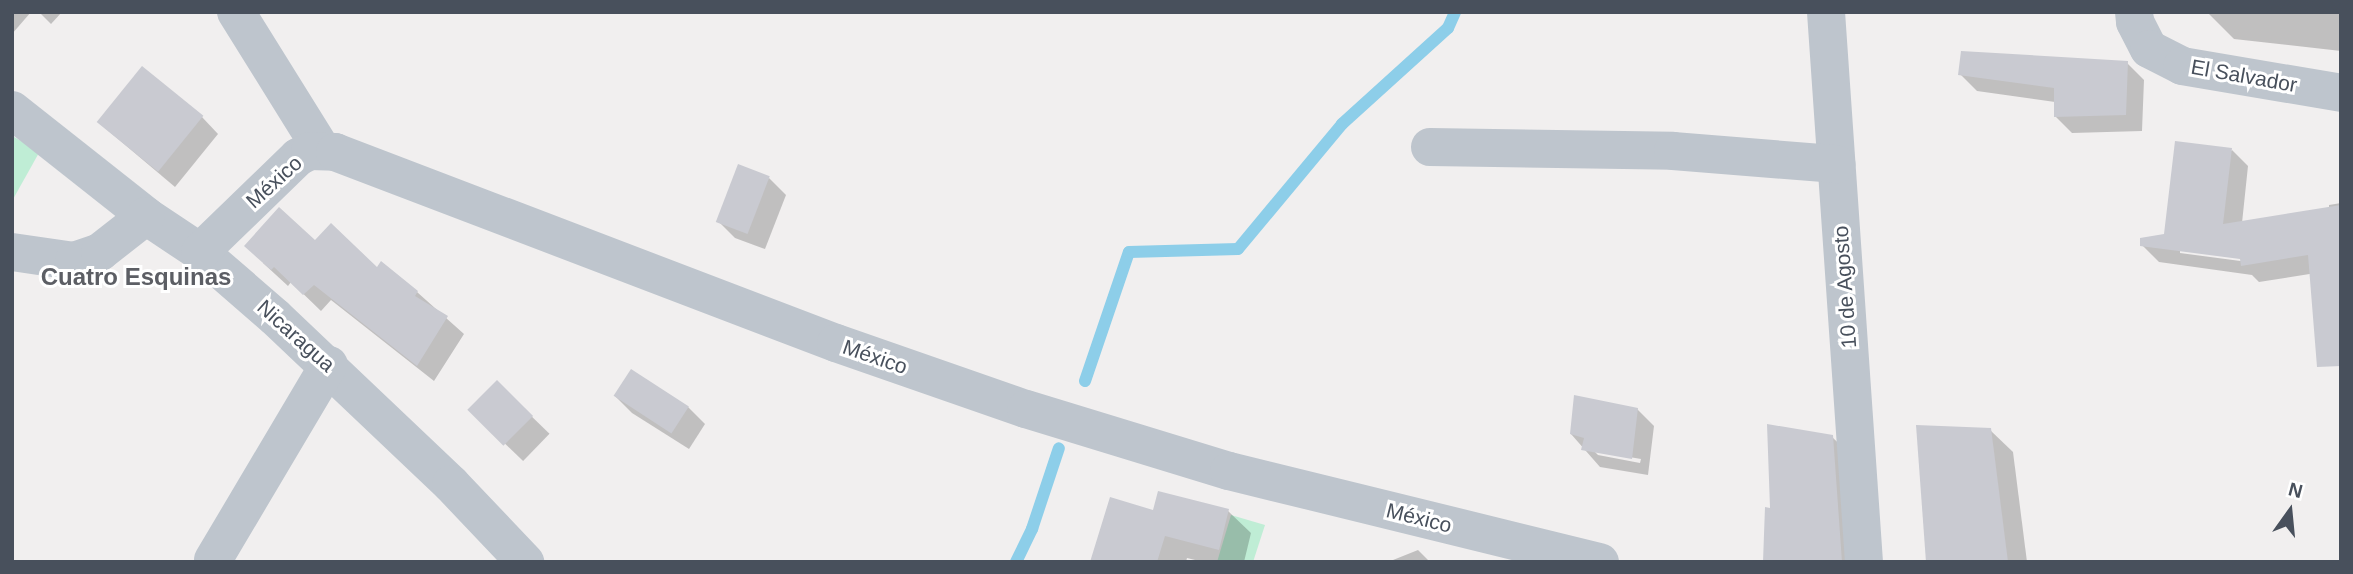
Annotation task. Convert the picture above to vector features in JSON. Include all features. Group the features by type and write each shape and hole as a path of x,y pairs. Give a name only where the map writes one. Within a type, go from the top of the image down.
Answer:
{"street":[{"path":"236,12 322,150"},
{"name":"10 de Agosto","path":"1826,12 1864,562"},
{"name":"El Salvador","path":"2134,12 2135,22 2149,49 2182,66 2341,93"},
{"name":"Nicaragua","path":"12,110 146,216 200,252 329,365 451,484 524,562"},
{"path":"1430,147 1673,151 1836,164"},
{"name":"México","path":"200,252 298,157 322,150 335,152 836,343 1026,409 1229,471 1600,562"},
{"path":"12,253 74,261 100,252 146,216"},
{"path":"213,560 329,365"}],"green space":[{"path":"12,136 40,151 12,201"},
{"path":"1231,515 1265,525 1253,562 1217,562"}],"building":[{"path":"1961,51 2128,61 2126,115 2054,117 2054,88 1958,75"},
{"path":"142,66 203,116 158,172 97,122"},
{"path":"2175,141 2232,148 2223,224 2341,205 2341,366 2317,367 2308,255 2241,266 2240,259 2140,246 2140,238 2164,234"},
{"path":"738,164 770,176 748,234 716,222"},
{"path":"279,207 315,240 331,223 377,267 381,261 418,291 415,296 448,316 417,366 314,285 303,295 274,267 271,270 244,246"},
{"path":"631,369 689,407 671,433 614,396"},
{"path":"497,380 533,416 503,446 467,410"},
{"path":"1574,395 1638,408 1632,459 1581,450 1584,438 1570,434"},
{"path":"1767,424 1833,435 1842,562 1763,562 1765,507 1770,508"},
{"path":"1916,425 1991,428 2008,562 1926,562"},
{"path":"1158,491 1229,509 1219,550 1165,536 1157,562 1090,562 1110,497 1153,510"}],"waterway":[{"path":"1085,381 1129,252 1238,249 1342,124 1448,28 1455,12"},
{"path":"1016,562 1032,529 1059,448"}],"district":[{"name":"Cuatro Esquinas","path":"136,277"}]}
